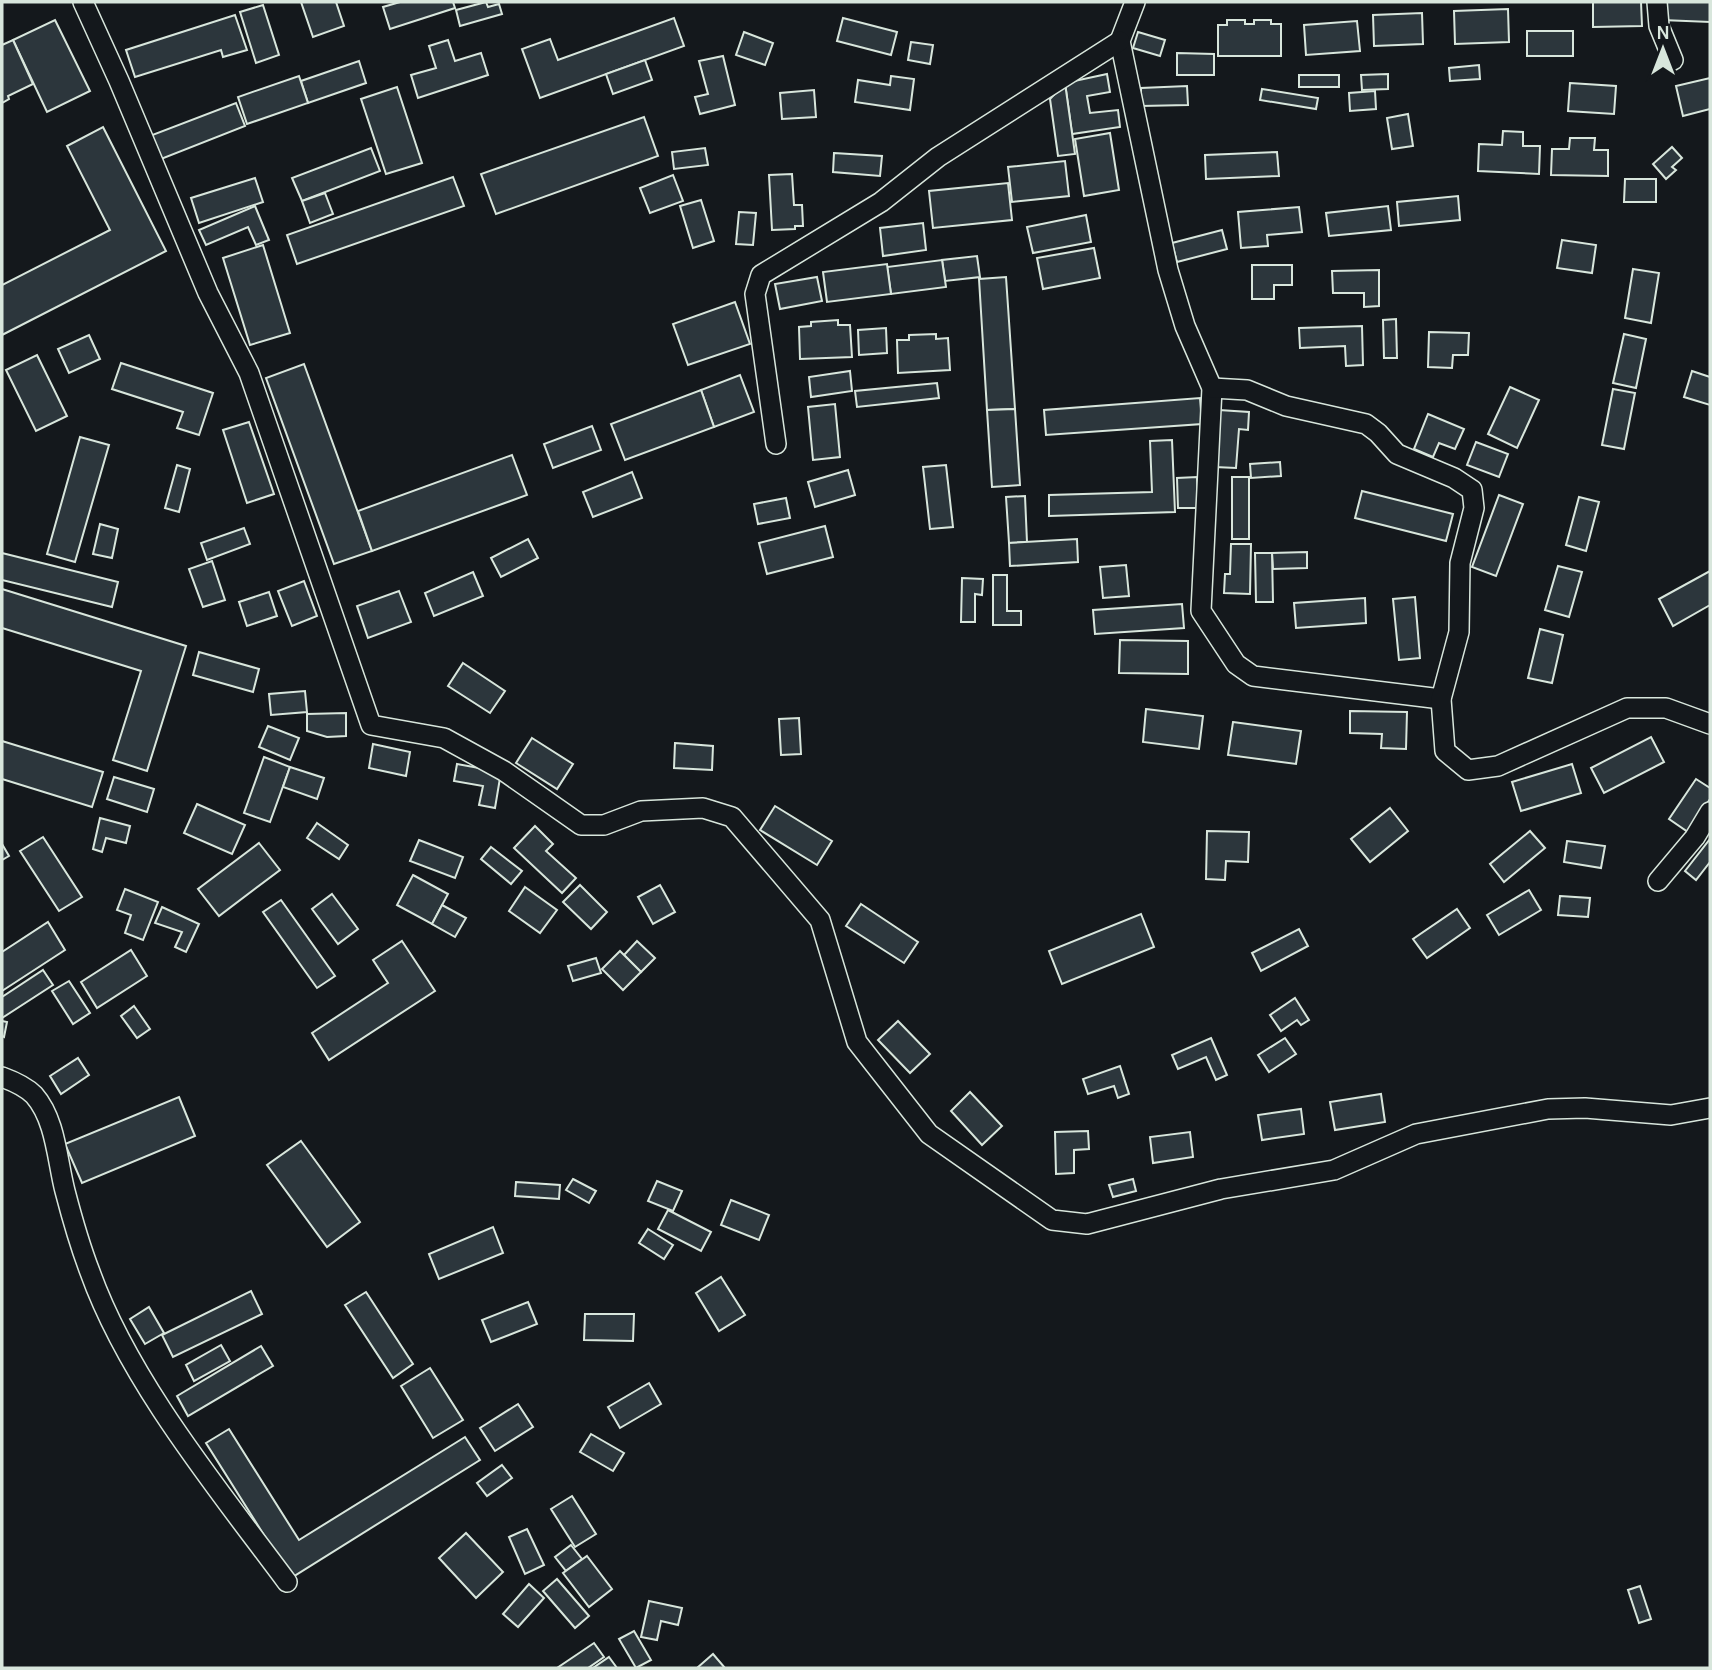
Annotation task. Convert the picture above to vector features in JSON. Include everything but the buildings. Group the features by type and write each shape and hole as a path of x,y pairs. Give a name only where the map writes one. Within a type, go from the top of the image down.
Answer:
{"street":[{"path":"83,2 208,293 249,373 370,725 444,738 504,771 582,825 604,825 640,811 703,808 732,817 820,920 858,1042 929,1134 1052,1220 1087,1224 1221,1189 1334,1170 1416,1133 1548,1109 1585,1108 1671,1115 1710,1108"},
{"path":"1135,2 1120,41 1168,270 1185,326 1212,388 1201,611 1236,664 1253,676 1441,699"},
{"path":"1657,2 1659,26 1673,60"},
{"path":"776,444 755,294 761,275 881,202 938,157 1120,41"},
{"path":"1212,388 1247,390 1286,406 1366,424 1397,454 1454,478 1472,491 1475,508 1460,563 1459,632 1441,699 1445,751 1468,770 1498,766 1627,708 1666,708 1710,724"},
{"path":"1658,881 1695,837 1710,812"},
{"path":"2,1077 33,1094 48,1118 65,1191 90,1273 128,1356 181,1436 287,1582"}]}
